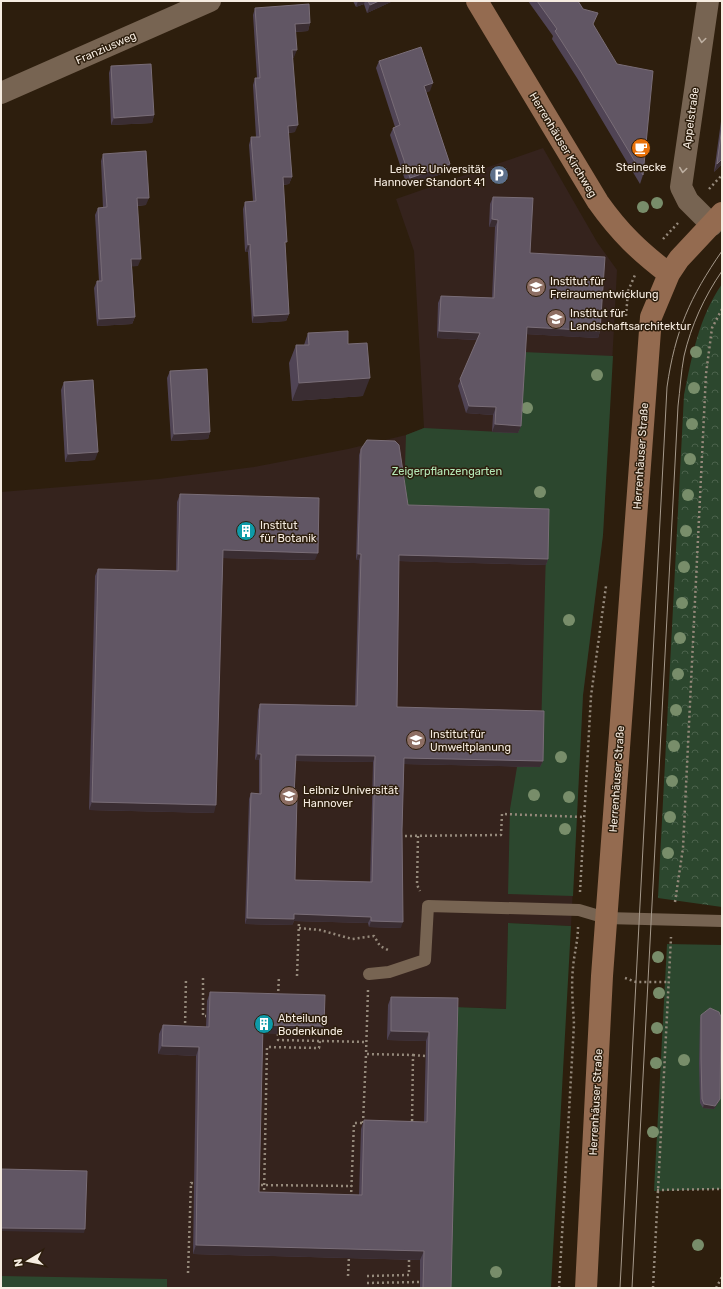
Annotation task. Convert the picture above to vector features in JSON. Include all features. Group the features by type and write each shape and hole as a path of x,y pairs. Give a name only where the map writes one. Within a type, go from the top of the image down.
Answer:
{"street":[{"name":"Franziusweg","path":"1,93 210,1"},
{"name":"Herrenhäuser Kirchweg","path":"477,1 614,226 638,250 669,274"},
{"name":"Appelstraße","path":"708,1 681,186 688,201 717,219"},
{"name":"Herrenhäuser Straße","path":"586,1288 606,918 651,317 669,274 679,259 717,219"}],"lane":[{"path":"369,974 390,972 425,960 428,906 579,910 606,918 722,920"}],"path":[{"path":"653,1288 672,920 683,848 706,374 712,328 722,308"},
{"path":"400,836 501,835 502,814 584,817"},
{"path":"418,836 417,885 428,906"},
{"path":"297,976 299,921"},
{"path":"299,928 320,930 352,939 374,936 380,946 390,951"},
{"path":"364,1123 369,974"},
{"path":"278,998 279,976"},
{"path":"185,1035 186,978"},
{"path":"203,978 203,1016 206,1016"},
{"path":"278,1034 278,1040 367,1042"},
{"path":"264,1199 268,1047 319,1048 320,1041"},
{"path":"260,1053 267,1053"},
{"path":"366,1054 426,1056"},
{"path":"412,1133 413,1055"},
{"path":"351,1201 354,1123 370,1124"},
{"path":"405,1125 418,1125"},
{"path":"188,1273 190,1183 198,1184"},
{"path":"249,1185 352,1186"},
{"path":"657,1190 722,1189"},
{"path":"348,1276 349,1253"},
{"path":"367,1276 409,1276 409,1254"},
{"path":"716,1288 722,1277"},
{"path":"367,1283 420,1282"}],"shaded area":[{"name":"Leibniz Universität Hannover","path":"543,148 597,242 617,270 603,535 583,695 571,926 508,923 506,1009 455,1007 448,1288 1,1288 1,492 159,479 254,467 348,449 406,435 424,428 414,251 396,199"}],"green space":[{"path":"722,284 722,907 658,898 684,395 697,337 707,310"},
{"name":"Zeigerpflanzengarten","path":"523,352 613,356 603,535 583,695 573,896 508,894 510,809 517,767 540,767 547,515 397,511 404,496 406,435 424,428 518,433"},
{"path":"508,923 571,926 551,1288 448,1288 455,1007 506,1009"},
{"path":"667,944 722,945 722,1189 654,1191"},
{"path":"1,1276 167,1279 167,1288 1,1288"}],"building":[{"path":"368,1 379,1 370,5"},
{"path":"537,1 578,1 583,9 598,13 593,24 617,64 653,71 643,175 555,31 557,29"},
{"path":"309,4 310,23 295,24 297,50 292,50 298,125 288,126 292,177 283,177 289,314 254,316 250,244 248,245 245,202 256,201 251,137 260,137 255,78 260,78 255,8"},
{"path":"421,47 433,83 424,86 450,164 410,178 393,128 400,125 379,61"},
{"path":"151,64 154,115 114,118 111,66"},
{"path":"722,127 722,159 717,164"},
{"path":"146,151 149,198 137,198 141,259 131,259 135,317 99,319 97,281 102,281 98,208 107,207 103,154"},
{"path":"493,197 533,198 530,253 605,257 600,331 527,327 521,426 495,424 496,407 469,406 460,379 480,333 439,331 441,296 494,298 498,220 492,219"},
{"path":"348,331 348,344 367,343 370,378 299,383 296,345 309,345 308,333"},
{"path":"207,369 210,432 174,434 170,371"},
{"path":"93,380 98,452 68,454 64,382"},
{"path":"367,440 395,441 399,445 408,505 549,509 548,559 399,555 397,707 544,711 543,761 404,758 402,830 403,922 371,921 371,917 294,914 294,919 247,918 251,793 261,794 261,754 258,754 260,704 357,706 361,554 358,554 361,449","holes":["296,755 375,756 372,882 295,880 297,795 294,795"]},
{"path":"180,494 319,498 318,553 223,550 216,805 92,802 98,569 178,571"},
{"path":"210,992 325,995 324,1026 263,1025 259,1192 362,1195 364,1120 427,1122 429,1032 391,1031 391,997 458,998 451,1288 423,1288 424,1251 196,1245 199,1047 162,1046 163,1025 209,1027"},
{"path":"710,1008 719,1012 721,1017 720,1099 715,1106 704,1104 702,1099 701,1015"},
{"path":"1,1169 87,1171 85,1229 1,1228"}],"tram line":[{"path":"620,1288 667,387 670,367 679,331 701,284 722,251"},
{"path":"632,1288 678,406 684,356 690,334 704,301 722,271"}],"place":[{"name":"Steinecke","path":"641,148"},
{"name":"Leibniz Universität Hannover Standort 41","path":"499,175"},
{"name":"Institut für Freiraumentwicklung","path":"536,287"},
{"name":"Institut für Landschaftsarchitektur","path":"556,319"},
{"name":"Institut für Botanik","path":"246,531"},
{"name":"Institut für Umweltplanung","path":"416,740"},
{"name":"Leibniz Universität Hannover","path":"289,796"},
{"name":"Abteilung Bodenkunde","path":"264,1024"}]}
